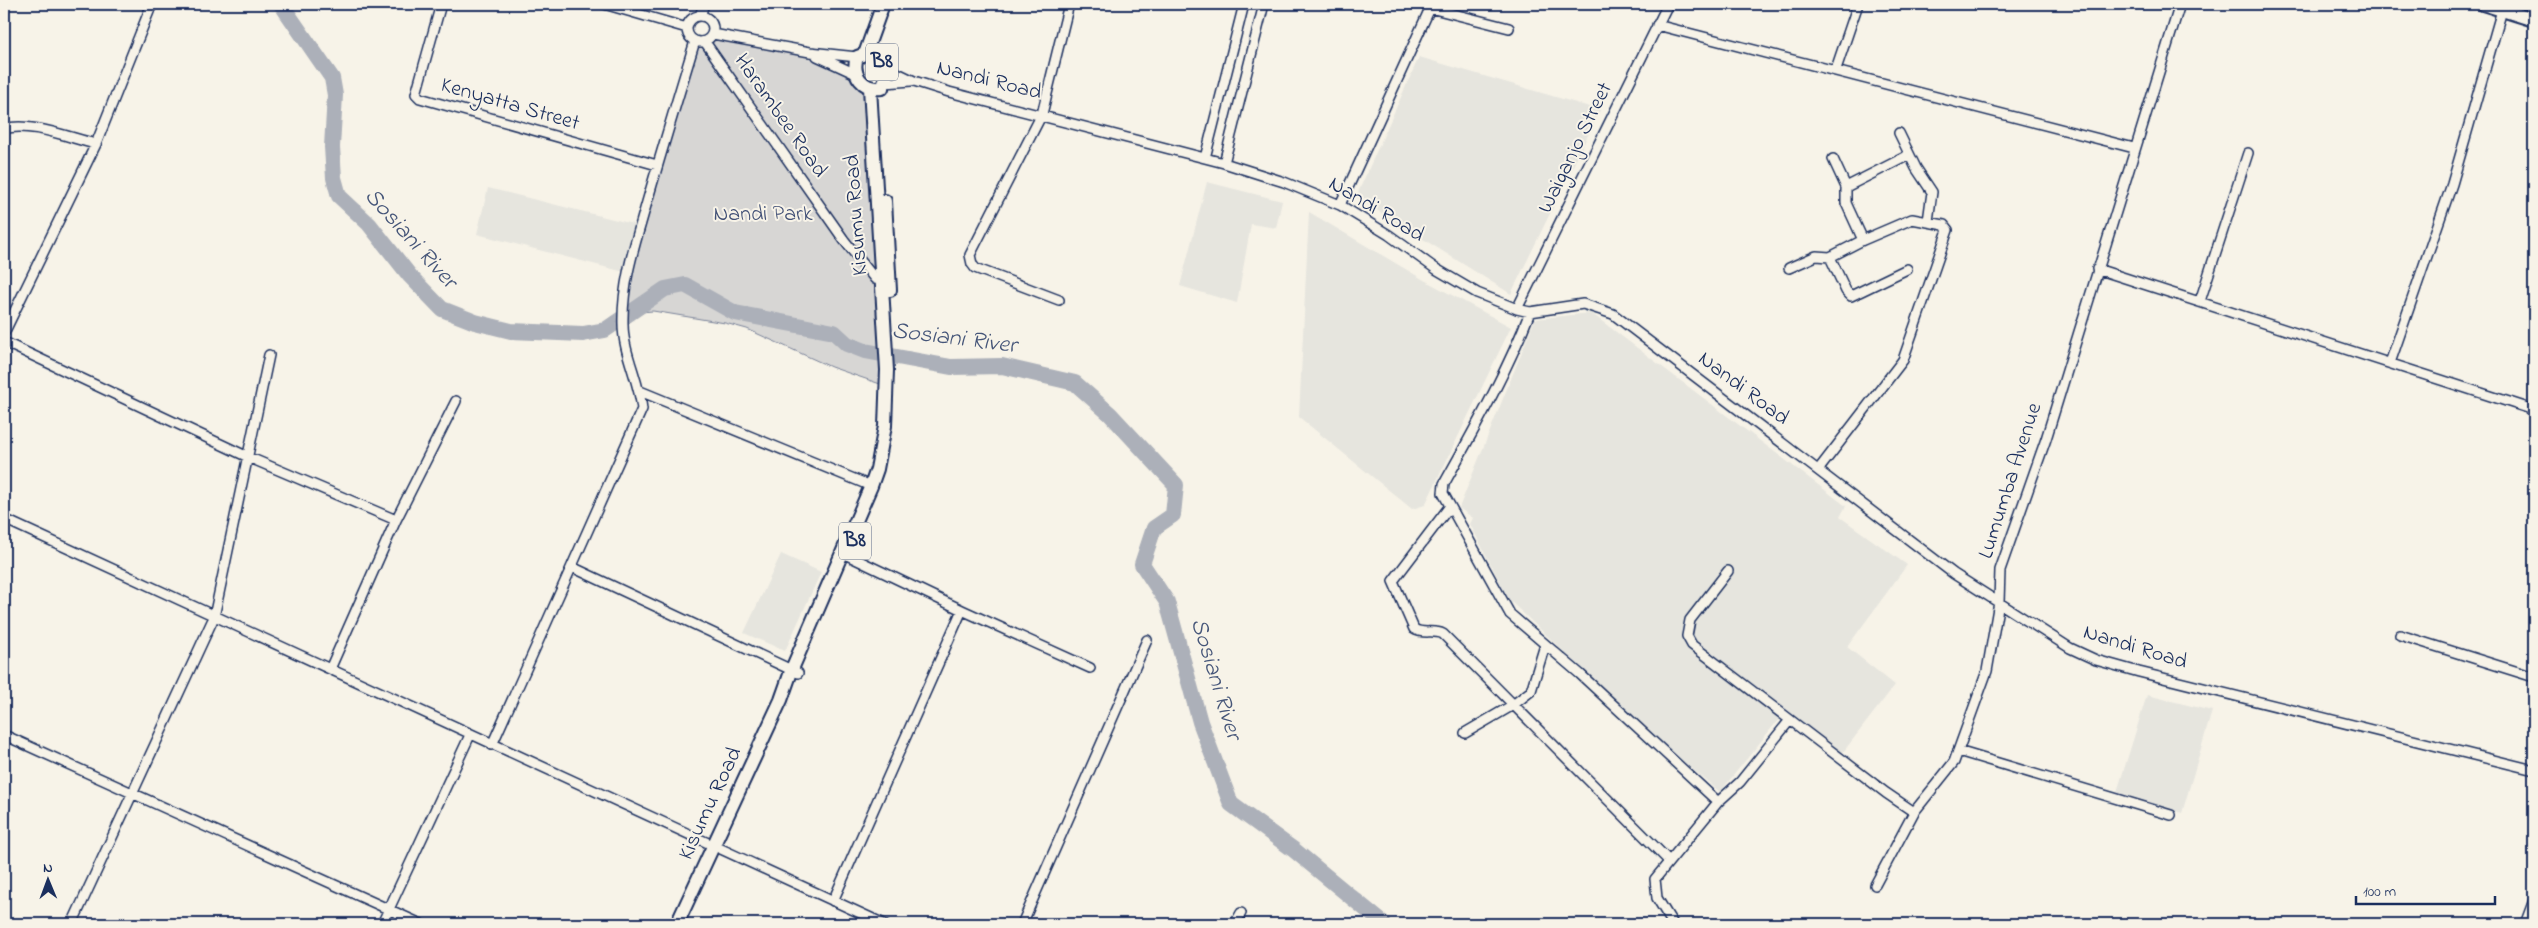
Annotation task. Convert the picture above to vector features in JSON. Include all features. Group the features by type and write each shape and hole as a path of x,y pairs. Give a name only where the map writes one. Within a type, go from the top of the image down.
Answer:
{"highway":[{"path":"2484,4 2534,20"},
{"name":"B8","path":"871,59 882,7"},
{"name":"B8","path":"871,59 855,64 856,74 863,85 878,86"},
{"name":"B8","path":"795,671 849,556 880,476 891,419 889,256 878,86 887,74 871,59"},
{"name":"Kisumu Road","path":"878,86 881,280 889,340"},
{"name":"B8","path":"795,671 877,469 885,426 890,370"},
{"name":"Kisumu Road","path":"677,924 795,671"}],"street":[{"path":"4,334 96,144 152,4"},
{"name":"Kenyatta Street","path":"441,4 416,94 420,98 657,164"},
{"path":"604,4 687,28"},
{"path":"700,16 704,4"},
{"path":"1059,300 975,268 970,260 972,251 1042,114 1069,4"},
{"path":"1205,158 1244,4"},
{"path":"1224,163 1264,4"},
{"name":"Waiganjo Street","path":"1517,309 1668,4"},
{"path":"1836,70 1858,4"},
{"name":"Lumumba Avenue","path":"1875,886 1914,812 1950,769 1987,671 1999,602 2000,570 2046,439 2134,148 2180,4"},
{"path":"1340,205 1431,6 1509,28"},
{"path":"2390,363 2454,175 2502,10"},
{"path":"700,16 711,22 713,34 705,42 695,41 689,36 687,28 693,18 700,16"},
{"path":"1657,25 2134,148"},
{"name":"Nandi Road","path":"713,34 810,52 871,59 914,81 1224,163 1284,182 1340,205 1389,234 1436,269 1478,293 1517,309 1530,312 1583,304 1613,314 1819,469 1954,574 2070,648 2096,660 2156,676 2534,770"},
{"path":"492,745 642,409 640,391 623,327 623,297 627,274 657,164 695,41"},
{"name":"Harambee Road","path":"705,42 844,240 875,279 881,280"},
{"name":"Nandi Road","path":"810,52 856,74"},
{"name":"Nandi Road","path":"878,86 914,81"},
{"path":"4,129 14,126 30,128 96,144"},
{"path":"1899,133 1908,155 1932,192 1928,221"},
{"path":"2200,301 2248,153"},
{"path":"1846,187 1908,155"},
{"path":"1833,159 1846,187 1846,203 1863,240"},
{"path":"1789,268 1816,256 1830,257 1863,240 1912,219 1928,221 1947,227 1948,230 1903,360 1819,469"},
{"path":"1830,257 1846,291 1851,296 1907,270"},
{"path":"2097,269 2534,410"},
{"path":"1530,312 1519,341 1484,412 1444,484 1443,493 1506,609 1580,674 1718,802"},
{"path":"4,342 248,457 396,520"},
{"path":"72,924 214,617 269,355"},
{"path":"640,391 871,486"},
{"path":"330,669 396,520 456,401"},
{"path":"1450,506 1395,576 1395,589 1414,629 1422,632 1435,630 1443,634 1668,860"},
{"path":"4,519 884,924"},
{"path":"849,556 1090,668"},
{"path":"572,567 795,671"},
{"path":"1728,571 1690,620 1687,636 1692,645 1914,812"},
{"path":"833,901 962,610"},
{"path":"2400,635 2534,676"},
{"path":"1022,924 1147,640"},
{"path":"1465,733 1513,705 1532,691 1545,645"},
{"path":"1673,924 1657,898 1654,886 1655,879 1668,860 1718,802 1740,782 1790,720"},
{"path":"4,735 421,924"},
{"path":"382,924 470,735"},
{"path":"1958,751 2171,815"},
{"path":"2526,924 2534,900"},
{"path":"1235,924 1241,913"}],"shaded area":[{"path":"1419,57 1600,110 1511,294 1356,197"},
{"path":"1207,182 1282,201 1276,228 1251,224 1237,303 1180,286"},
{"path":"488,188 641,226 628,273 477,234"},
{"path":"1309,212 1424,280 1511,327 1425,505 1412,509 1299,417"},
{"path":"1591,313 1846,506 1840,517 1907,565 1847,647 1895,685 1837,760 1783,714 1720,792 1661,743 1509,600 1470,524 1473,518 1459,508 1535,319"},
{"path":"781,554 821,572 785,651 744,633"},
{"path":"2147,695 2212,711 2182,813 2117,792"}],"green space":[{"name":"Nandi Park","path":"714,35 776,47 817,58 836,66 870,90 886,386 831,367 747,329 725,323 653,311 640,312 625,327 628,273 696,44 708,42"}],"waterway":[{"name":"Sosiani River","path":"281,4 332,78 335,95 332,147 334,178 339,196 369,224 410,276 442,309 475,322 511,331 583,334 605,330 665,289 685,285 735,313 834,332 847,344 865,351 951,367 1002,366 1075,383 1110,414 1176,485 1173,515 1154,528 1142,564 1167,602 1200,722 1231,804 1294,850 1384,924"}]}
